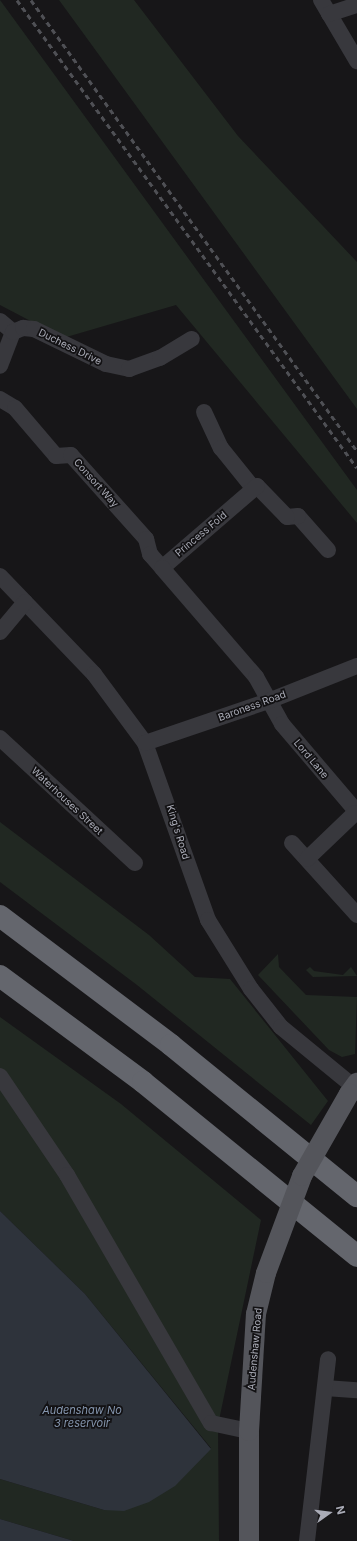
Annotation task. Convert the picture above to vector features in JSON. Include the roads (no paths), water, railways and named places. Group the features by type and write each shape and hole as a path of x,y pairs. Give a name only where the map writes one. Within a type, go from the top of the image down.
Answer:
{"highway":[{"path":"0,916 177,1050 357,1196"},
{"path":"0,976 142,1082 357,1256"}],"main road":[{"name":"Audenshaw Road","path":"249,1541 249,1431 256,1314 266,1273 302,1176 354,1088"}],"street":[{"path":"321,0 357,61"},
{"path":"329,14 357,5"},
{"path":"0,321 13,332 0,366"},
{"name":"Duchess Drive","path":"13,332 23,328 34,329 106,364 129,369 160,358 192,339"},
{"name":"Consort Way","path":"0,399 15,408 56,456 71,455 146,539 150,554 162,568"},
{"path":"204,412 222,448 238,468 256,488 287,517 298,516 328,550"},
{"name":"Princess Fold","path":"162,568 256,488"},
{"path":"162,568 256,677 271,700"},
{"name":"King's Road","path":"0,576 94,674 145,743 208,920 251,989 281,1027 354,1088"},
{"path":"0,632 25,602"},
{"name":"Baroness Road","path":"145,743 271,700 357,666"},
{"name":"Lord Lane","path":"271,700 282,724 356,812"},
{"name":"Waterhouses Street","path":"0,738 135,863"},
{"path":"307,859 356,812"},
{"path":"292,843 357,915"},
{"path":"0,1076 67,1175 211,1423 249,1431"},
{"path":"307,1541 328,1359"},
{"path":"325,1388 357,1390"}],"water":[{"name":"Audenshaw No 3 reservoir","path":"0,1211 85,1294 211,1449 175,1486 149,1502 124,1511 104,1510 0,1479"},
{"path":"0,1519 74,1541 0,1541"}],"railway":[{"path":"17,0 357,468"},
{"path":"31,0 357,451"}]}
